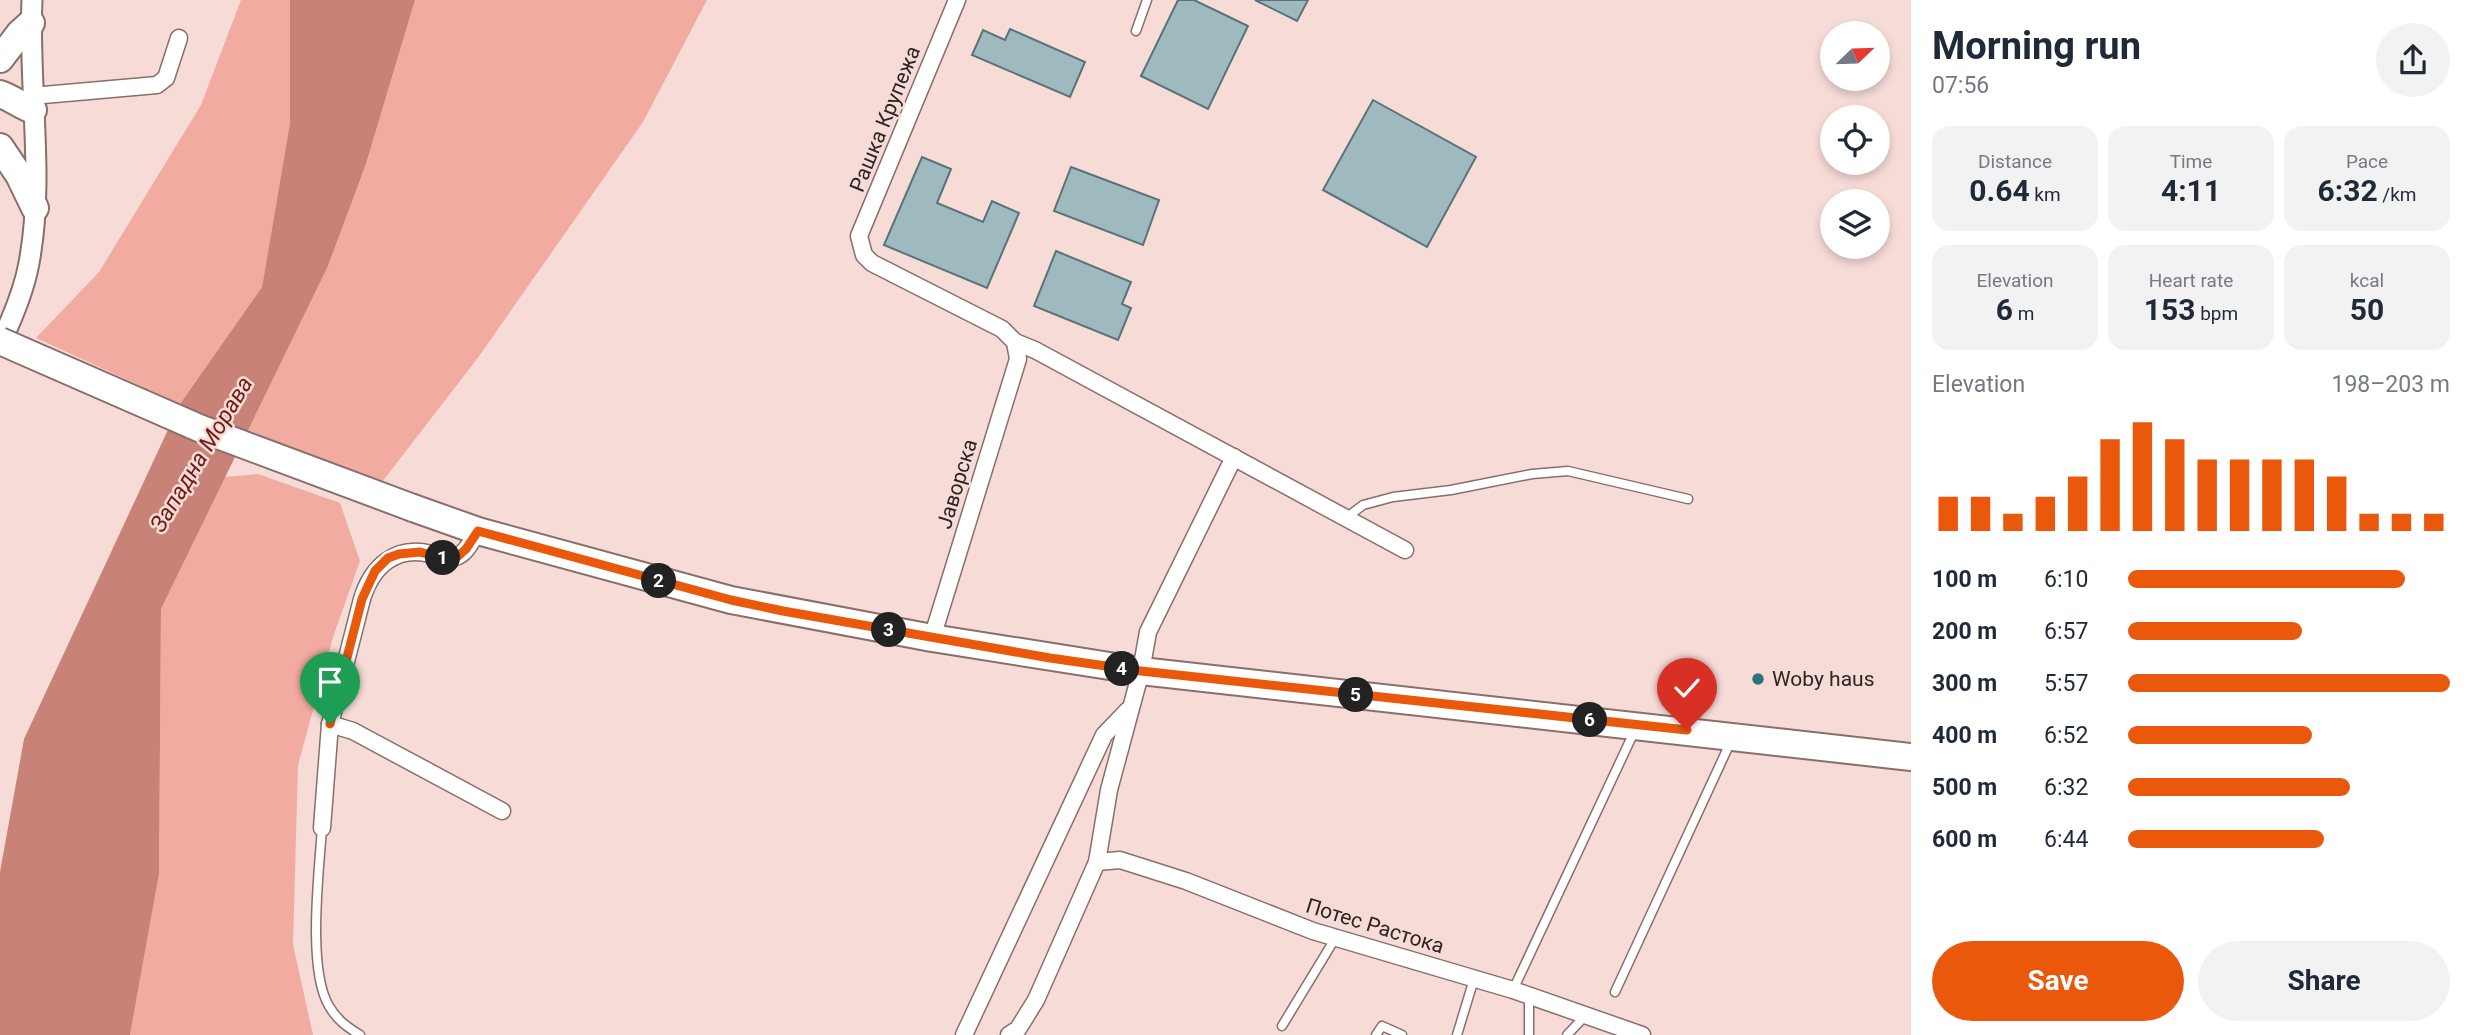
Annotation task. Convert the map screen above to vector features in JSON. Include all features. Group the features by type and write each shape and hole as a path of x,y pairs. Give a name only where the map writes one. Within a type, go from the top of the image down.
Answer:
{"main road":[{"path":"2,54 20,33 32,12"},
{"path":"0,148 19,175 35,208"},
{"path":"0,343 199,428 478,531 731,600 932,638 1141,671 1911,757"}],"street":[{"name":"Рашка Крупежа","path":"957,0 859,236 864,255 872,263 1002,329 1014,342"},
{"path":"0,343 29,266 35,208 17,104 32,12"},
{"path":"17,104 157,85 166,78 179,38"},
{"path":"1014,342 1035,350 1405,550"},
{"name":"Јаворска","path":"932,638 1018,359 1014,342"},
{"path":"1009,1035 1018,1029 1036,1000 1097,862 1109,790 1141,671 1148,632 1234,457"},
{"path":"322,828 330,724 362,599 375,571 388,558 399,554 420,552 444,559 456,558 478,531"},
{"path":"964,1035 1104,735 1129,708"},
{"path":"330,724 353,731 502,811"},
{"name":"Потес Растока","path":"1097,862 1120,860 1173,876 1336,937 1513,990 1642,1035"}],"lane":[{"path":"1136,31 1147,0"},
{"path":"1346,518 1363,505 1392,497 1451,490 1532,474 1568,471 1688,499"},
{"path":"1513,990 1637,725"},
{"path":"1615,992 1734,736"},
{"path":"322,828 316,903 320,985 335,1016 344,1026 360,1035"},
{"path":"1282,1026 1336,937"},
{"path":"1457,1035 1474,979"},
{"path":"1529,996 1530,1035"},
{"path":"1567,1035 1586,1015"},
{"path":"1376,1035 1382,1027 1402,1035"}],"shaded area":[{"path":"241,0 290,0 290,123 262,287 180,404 36,338 99,272 201,105"},
{"path":"415,0 707,0 643,122 477,359 382,482 248,430 328,266 366,164"},
{"path":"258,474 340,503 360,561 333,637 298,765 293,945 313,1035 130,1035 159,874 161,609 225,477"}],"water":[{"name":"Западна Морава","path":"290,0 415,0 366,164 328,266 161,609 159,874 130,1035 0,1035 0,872 24,739 180,404 262,287 290,123"}],"building":[{"path":"1178,0 1194,0 1248,26 1208,109 1141,76"},
{"path":"1255,0 1308,0 1297,21"},
{"path":"1010,29 1085,62 1070,97 972,55 983,30 1005,40"},
{"path":"1373,100 1476,157 1427,247 1323,190"},
{"path":"922,157 951,169 937,203 983,222 992,201 1019,213 987,288 884,245"},
{"path":"1071,167 1159,200 1143,245 1054,211"},
{"path":"1056,251 1131,282 1122,304 1131,308 1118,340 1034,306"}],"place":[{"name":"Woby haus","path":"1758,679"}],"route":[{"path":"330,724 362,599 375,571 388,558 409,552 420,552 444,559 456,558 478,531 731,600 1050,658 1141,671 1687,730"}]}
